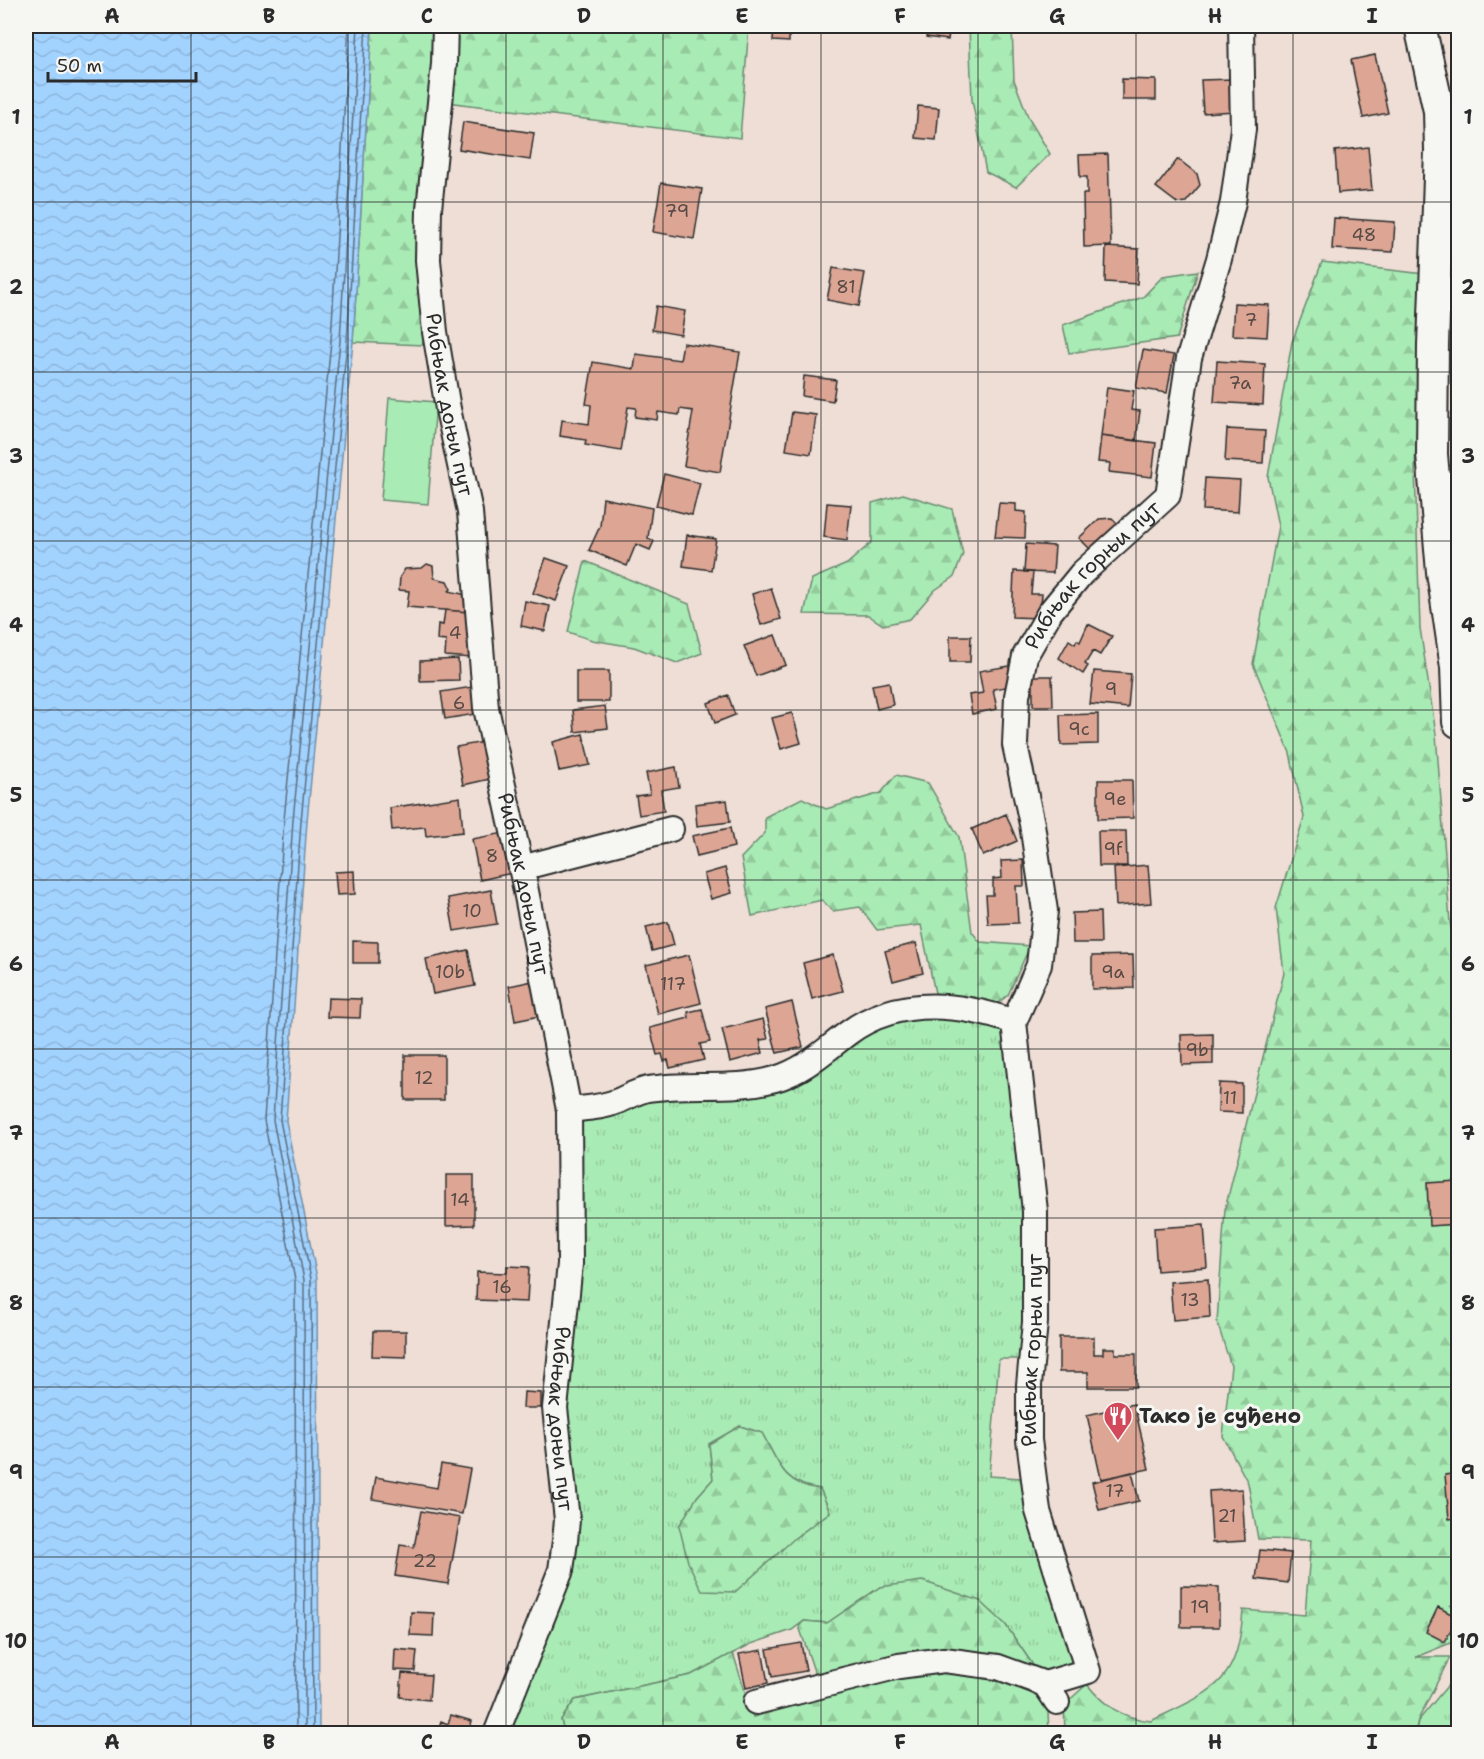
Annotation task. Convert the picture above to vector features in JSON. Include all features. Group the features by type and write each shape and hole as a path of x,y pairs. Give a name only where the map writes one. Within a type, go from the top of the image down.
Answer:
{"main road":[{"path":"1420,26 1438,111 1440,150 1433,345 1446,484 1458,722"}],"street":[{"name":"Рибњак доњи пут","path":"445,26 444,63 429,209 429,272 435,332 448,409 470,512 486,708 521,868 569,1110 570,1264 555,1408 567,1520 565,1541 561,1570 496,1734"},
{"name":"Рибњак горњи пут","path":"756,1702 899,1666 944,1660 998,1667 1051,1693 1088,1671 1038,1511 1030,1452 1029,1385 1035,1322 1035,1210 1014,1022 1040,965 1045,911 1032,824 1015,745 1017,696 1025,656 1050,612 1082,573 1168,495 1188,358 1216,269 1233,202 1243,129 1241,26"},
{"path":"521,868 671,829"},
{"path":"569,1110 598,1107 648,1089 752,1085 777,1078 808,1066 850,1031 878,1016 903,1007 934,1006 962,1009 1014,1022"}],"green space":[{"path":"372,26 434,26 433,64 417,236 423,345 353,342"},
{"path":"451,26 749,26 740,138 446,102"},
{"path":"969,26 1012,26 1014,80 1029,119 1050,154 1016,187 986,172 972,100"},
{"path":"1322,262 1424,274 1415,467 1420,628 1436,734 1450,922 1458,974 1458,1608 1450,1605 1458,1612 1458,1640 1416,1657 1450,1657 1418,1720 1415,1733 1065,1733 1064,1705 1087,1684 1114,1710 1131,1717 1151,1721 1191,1701 1219,1682 1235,1655 1243,1610 1305,1615 1311,1540 1258,1539 1248,1483 1223,1436 1231,1366 1217,1322 1225,1209 1284,973 1276,908 1304,817 1290,753 1253,664 1278,526 1268,477 1292,342"},
{"path":"1198,271 1177,338 1069,353 1063,325 1143,297 1163,276"},
{"path":"389,398 436,402 428,504 381,500"},
{"path":"903,494 952,509 963,554 954,577 935,590 910,619 883,625 868,615 804,614 812,579 847,564 872,542 872,503"},
{"path":"585,561 689,604 702,653 677,663 634,647 592,640 568,632"},
{"path":"896,775 928,783 959,837 972,932 980,942 1030,946 1008,995 998,1003 935,993 921,925 877,930 860,907 833,911 822,900 752,916 741,858 765,833 765,817 802,798 826,809 881,793"},
{"path":"925,1014 1007,1028 1027,1206 1025,1359 999,1359 989,1476 1021,1478 1046,1579 1077,1659 1076,1666 1039,1674 1005,1624 880,1587 827,1623 804,1621 792,1630 751,1644 691,1675 575,1700 561,1720 565,1733 503,1734 553,1608 579,1121 598,1118 644,1101 663,1098 739,1097 776,1092 806,1080 868,1031 891,1021","holes":["740,1426 762,1433 783,1470 798,1483 820,1489 830,1512 796,1537 697,1497 713,1479 709,1444"]},
{"path":"740,1426 762,1433 783,1470 798,1483 820,1489 830,1512 796,1537 735,1592 702,1591 688,1562 679,1526 697,1497 713,1479 709,1444"},
{"path":"922,1581 980,1601 1005,1624 1039,1674 906,1653 815,1674 799,1626 804,1621 827,1623 880,1587"},
{"path":"733,1653 753,1717 899,1678 946,1671 1015,1685 1038,1697 1048,1712 1049,1733 565,1734 561,1720 575,1700 691,1675"},
{"path":"1458,1673 1458,1733 1415,1734 1418,1721"}],"water":[{"path":"26,26 372,26 353,342 307,821 286,1121 317,1278 319,1733 26,1733"}],"building":[{"path":"774,26 789,26 789,42 773,41"},
{"path":"914,26 950,26 948,40 926,37 927,32 914,30"},
{"path":"1375,55 1388,113 1363,118 1351,60"},
{"path":"1122,79 1156,80 1156,100 1122,100"},
{"path":"1233,79 1235,111 1203,113 1201,80"},
{"path":"918,106 939,108 936,140 915,138"},
{"path":"463,122 534,133 530,160 459,149"},
{"path":"1368,147 1372,190 1338,193 1335,151"},
{"path":"1108,154 1111,246 1084,247 1083,194 1087,194 1087,177 1080,177 1079,155"},
{"path":"1178,159 1197,174 1200,185 1186,202 1177,203 1156,187"},
{"path":"661,183 702,189 694,239 653,232"},
{"path":"1334,218 1395,222 1393,252 1332,249"},
{"path":"1106,247 1139,249 1137,284 1105,282"},
{"path":"833,268 865,273 859,306 827,300"},
{"path":"1234,303 1269,305 1267,337 1232,335"},
{"path":"656,306 685,311 681,335 652,330"},
{"path":"683,343 740,352 720,472 684,466 693,411 680,409 679,415 658,412 657,420 635,417 636,408 628,407 621,451 585,445 586,440 560,436 562,420 589,424 591,405 586,404 593,362 634,369 636,354 680,360"},
{"path":"1143,350 1174,355 1167,393 1136,388"},
{"path":"1217,361 1265,364 1263,405 1214,402"},
{"path":"804,376 836,380 833,401 802,396"},
{"path":"1107,387 1134,391 1131,410 1140,411 1136,441 1101,436"},
{"path":"792,412 816,415 811,454 786,450"},
{"path":"1227,429 1265,431 1263,463 1225,461"},
{"path":"1101,436 1156,443 1152,477 1109,472 1110,463 1098,462"},
{"path":"664,474 700,483 692,515 656,506"},
{"path":"1205,478 1240,480 1238,512 1203,510"},
{"path":"603,498 652,508 648,538 654,541 650,550 636,544 627,566 589,550 600,526"},
{"path":"827,503 851,505 847,540 824,537"},
{"path":"999,503 1016,504 1016,511 1026,512 1025,538 995,537"},
{"path":"1112,518 1118,524 1091,550 1079,538 1099,519"},
{"path":"687,535 716,539 711,570 683,566"},
{"path":"1026,544 1055,546 1053,573 1024,572"},
{"path":"546,558 569,566 556,601 533,593"},
{"path":"427,564 433,566 434,578 447,581 451,589 449,591 467,595 468,612 407,607 409,591 399,590 400,577 405,569 422,568"},
{"path":"1014,571 1033,572 1031,594 1042,594 1040,618 1012,617"},
{"path":"771,588 781,619 761,625 752,594"},
{"path":"525,601 550,606 545,631 521,626"},
{"path":"445,610 468,612 467,625 474,625 472,658 445,656 446,641 437,640 438,624 443,625"},
{"path":"1088,624 1112,636 1100,655 1093,651 1085,664 1088,666 1083,674 1059,658 1069,640 1075,644 1077,640 1080,642"},
{"path":"775,635 786,665 756,676 744,646"},
{"path":"950,636 971,636 970,662 950,662"},
{"path":"458,659 459,680 420,681 420,661"},
{"path":"1009,666 1012,686 993,689 997,709 972,714 969,695 983,693 979,671"},
{"path":"576,671 609,671 609,702 576,702"},
{"path":"1094,671 1131,674 1128,708 1090,704"},
{"path":"1033,676 1052,676 1053,706 1033,706"},
{"path":"889,682 893,705 877,709 872,685"},
{"path":"472,687 476,714 445,719 441,692"},
{"path":"728,695 735,715 715,723 708,703"},
{"path":"605,706 608,728 575,732 573,710"},
{"path":"792,713 801,743 781,749 772,718"},
{"path":"1098,714 1098,744 1061,745 1060,715"},
{"path":"583,734 590,765 559,771 553,742"},
{"path":"483,742 490,779 463,785 456,747"},
{"path":"676,767 679,787 661,790 664,811 639,815 636,796 650,794 646,773"},
{"path":"1098,780 1132,780 1133,818 1098,819"},
{"path":"460,797 463,832 426,836 425,827 392,830 390,808"},
{"path":"727,800 730,822 697,826 695,804"},
{"path":"1006,814 1017,841 983,856 972,829"},
{"path":"730,828 734,847 697,856 692,836"},
{"path":"1098,831 1126,831 1127,866 1099,866"},
{"path":"504,833 512,873 480,880 472,839"},
{"path":"1023,860 1024,886 1016,886 1018,923 988,924 986,895 993,895 993,879 1002,878 1001,861"},
{"path":"1148,865 1151,903 1116,906 1114,868"},
{"path":"725,868 732,893 711,899 704,874"},
{"path":"354,871 355,894 337,895 335,872"},
{"path":"491,890 497,924 454,931 448,898"},
{"path":"1100,912 1101,943 1073,943 1072,913"},
{"path":"668,922 674,945 652,951 646,927"},
{"path":"353,941 378,942 378,963 353,963"},
{"path":"916,943 923,973 893,981 885,951"},
{"path":"468,950 475,986 433,994 426,959"},
{"path":"689,955 701,1003 658,1014 646,965"},
{"path":"833,955 843,991 812,999 803,963"},
{"path":"1133,955 1134,988 1092,989 1092,956"},
{"path":"533,981 540,1016 515,1021 509,986"},
{"path":"328,998 361,999 360,1018 327,1017"},
{"path":"792,1002 803,1047 777,1053 765,1009"},
{"path":"702,1009 710,1042 700,1044 704,1060 670,1068 668,1060 664,1061 662,1054 657,1055 650,1028 689,1018 688,1012"},
{"path":"763,1019 768,1039 760,1040 763,1053 730,1062 722,1029"},
{"path":"1213,1034 1213,1064 1182,1065 1181,1035"},
{"path":"405,1055 444,1055 444,1100 405,1100"},
{"path":"1219,1083 1242,1084 1242,1113 1218,1112"},
{"path":"446,1175 474,1175 474,1225 446,1226"},
{"path":"1457,1181 1458,1224 1429,1226 1427,1183"},
{"path":"1204,1225 1207,1267 1157,1271 1154,1228"},
{"path":"507,1266 529,1267 527,1302 476,1300 477,1272 507,1273"},
{"path":"1208,1279 1210,1317 1173,1320 1170,1282"},
{"path":"373,1331 406,1331 406,1357 372,1356"},
{"path":"1059,1337 1094,1337 1094,1354 1103,1354 1103,1348 1115,1348 1115,1354 1136,1354 1136,1387 1088,1387 1088,1372 1059,1372"},
{"path":"524,1392 541,1393 541,1408 523,1408"},
{"name":"Тако је суђено","path":"1134,1404 1149,1469 1101,1479 1087,1415"},
{"path":"441,1464 470,1469 462,1514 372,1499 376,1477 437,1488"},
{"path":"1132,1472 1139,1501 1099,1510 1092,1482"},
{"path":"1458,1473 1458,1518 1449,1519 1445,1475"},
{"path":"1242,1489 1245,1541 1212,1543 1209,1491"},
{"path":"421,1511 460,1518 448,1584 395,1576 400,1545 414,1547"},
{"path":"1260,1550 1291,1553 1288,1583 1256,1579"},
{"path":"1181,1586 1219,1587 1219,1627 1181,1627"},
{"path":"1438,1607 1457,1617 1445,1642 1426,1632"},
{"path":"411,1612 434,1613 433,1636 410,1635"},
{"path":"801,1643 806,1671 772,1677 767,1649"},
{"path":"395,1649 417,1651 415,1671 394,1670"},
{"path":"762,1650 768,1683 746,1688 739,1654"},
{"path":"402,1673 431,1675 429,1700 400,1697"},
{"path":"451,1715 472,1721 468,1734 437,1734 441,1721 448,1724"}],"place":[{"name":"Тако је суђено","path":"1118,1442"}]}
